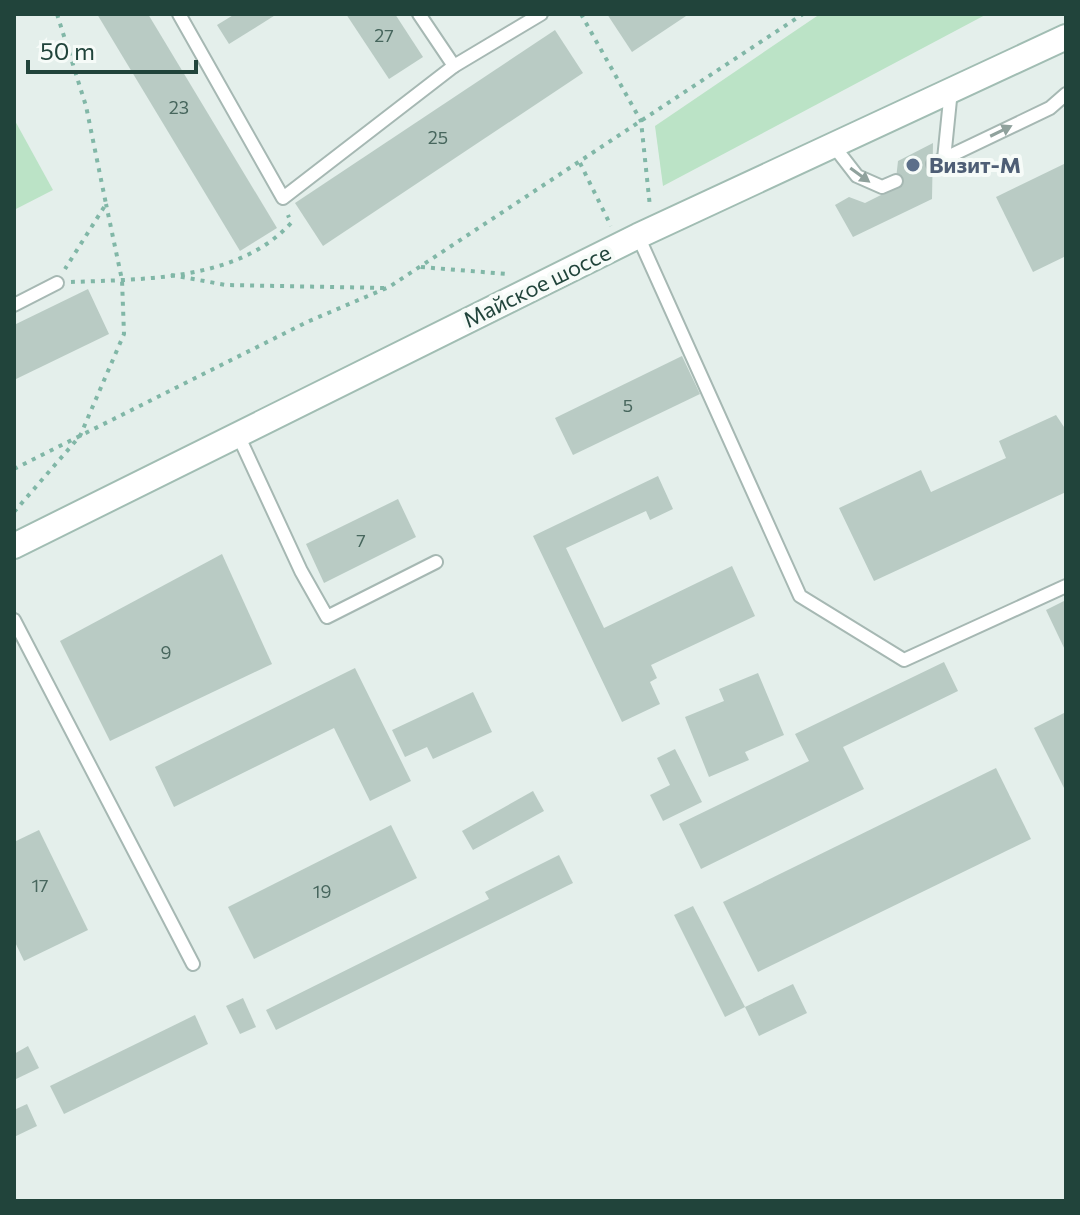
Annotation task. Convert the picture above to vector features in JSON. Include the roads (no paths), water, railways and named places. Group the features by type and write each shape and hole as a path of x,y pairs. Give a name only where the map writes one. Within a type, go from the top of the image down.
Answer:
{"street":[{"name":"Майское шоссе","path":"14,546 638,236 1066,37"}],"lane":[{"path":"179,14 283,198 454,66 541,14"},
{"path":"419,14 454,66"},
{"path":"951,90 938,161 1050,108 1066,94"},
{"path":"833,145 857,176 882,187 896,181"},
{"path":"638,236 800,596 904,660 1066,586"},
{"path":"14,305 57,283"},
{"path":"238,435 301,571 327,617 436,562"},
{"path":"14,620 193,964"}],"place":[{"name":"Визит-М","path":"913,165"}]}
